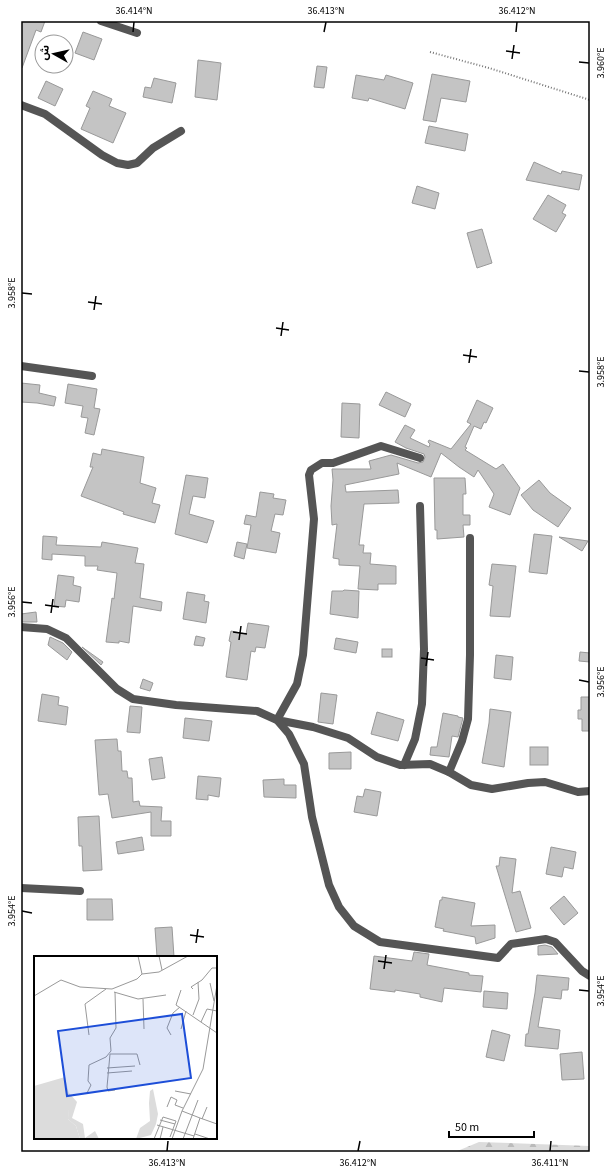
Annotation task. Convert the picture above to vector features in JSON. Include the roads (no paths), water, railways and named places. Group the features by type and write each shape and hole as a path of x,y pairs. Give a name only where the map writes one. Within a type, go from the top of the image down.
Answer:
{"street":[{"path":"101,21 137,33"},
{"path":"21,105 45,114 102,155 117,163 128,165 137,162 159,144 181,131"},
{"path":"21,366 92,376"},
{"path":"277,720 296,684 303,655 314,518 309,475 311,470 322,463 332,463 381,446 420,458"},
{"path":"404,765 415,739 422,704 424,649 420,506"},
{"path":"449,772 462,741 468,719 470,655 470,538"},
{"path":"21,627 47,629 66,638 117,689 133,699 176,705 257,711 277,720 313,727 348,738 377,757 400,765 430,764 449,772 471,785 492,789 528,783 545,782 578,792 590,791"},
{"path":"277,720 289,734 304,764 312,817 329,885 339,907 354,926 380,942 498,958 511,944 546,939 555,942 582,971 590,976"},
{"path":"21,888 80,891"}]}
